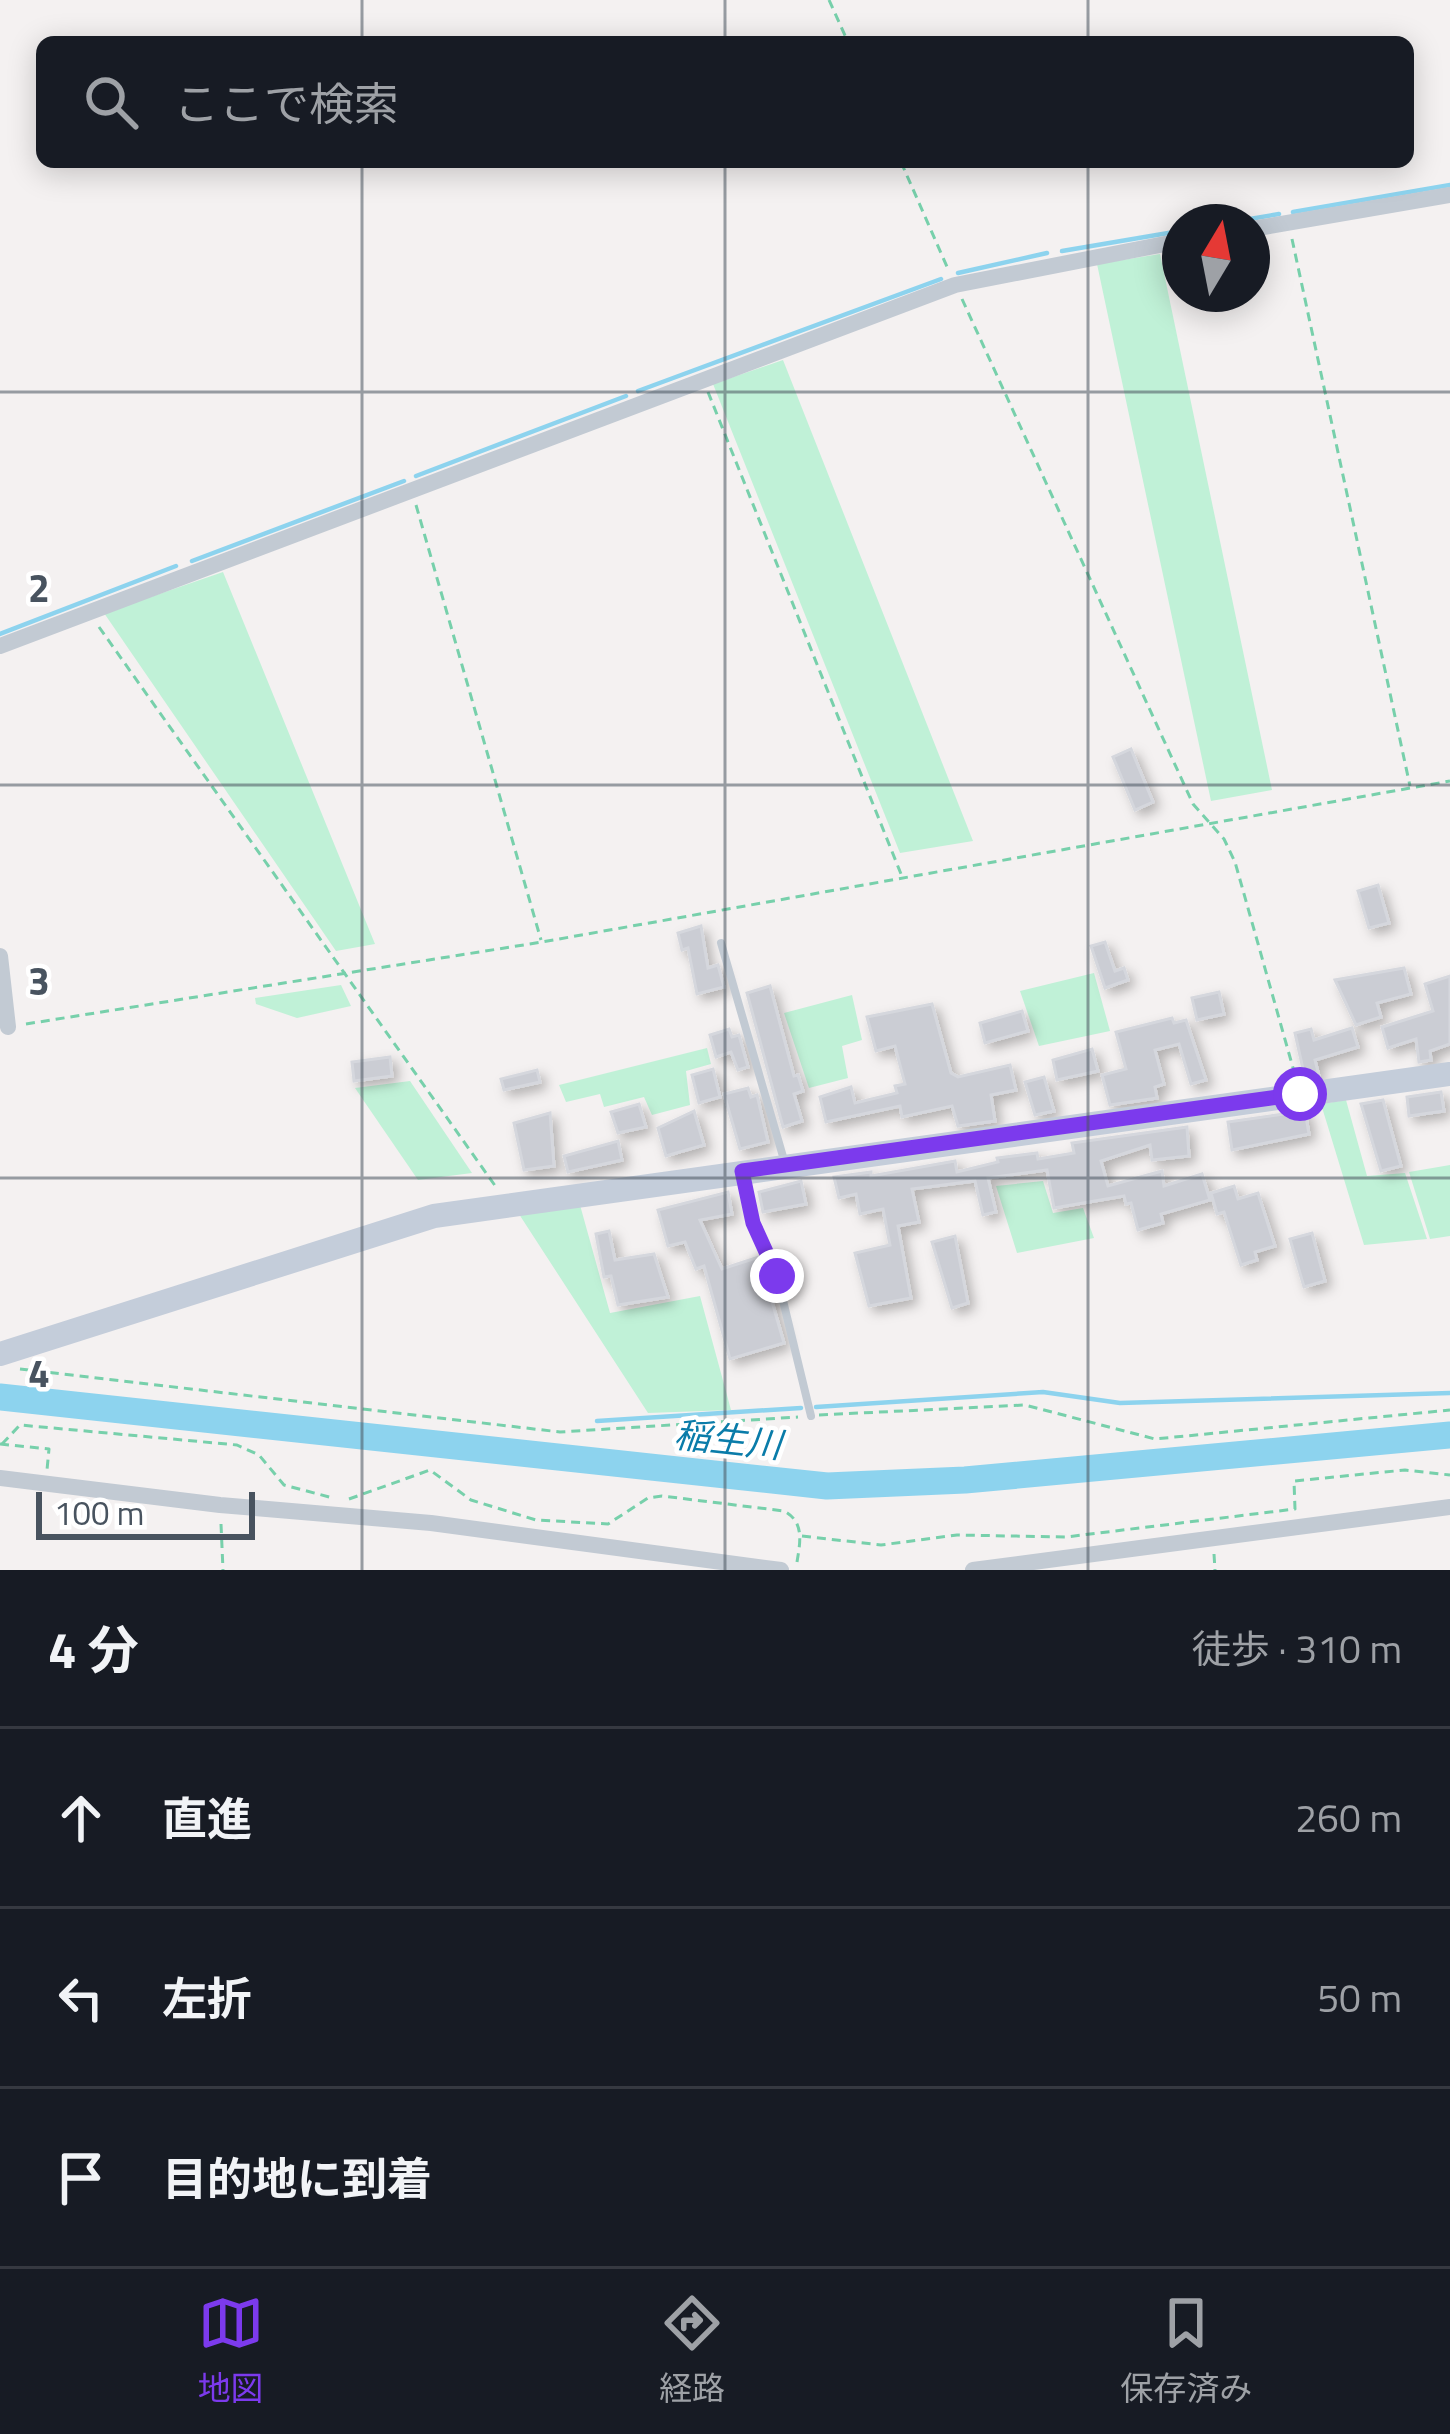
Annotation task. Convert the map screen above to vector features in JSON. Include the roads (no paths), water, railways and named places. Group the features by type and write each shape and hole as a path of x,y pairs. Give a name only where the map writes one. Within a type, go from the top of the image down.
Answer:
{"street":[{"path":"1270,226 1450,195"},
{"path":"0,646 955,285 1162,245"},
{"path":"0,956 8,1028"},
{"path":"1,1353 434,1216 1450,1074"},
{"path":"0,1478 220,1505 431,1523 781,1570"},
{"path":"974,1570 1450,1507"}],"lane":[{"path":"721,943 785,1165"},
{"path":"742,1171 753,1223 777,1276 811,1416"}],"waterway":[{"path":"1293,212 1450,185"},
{"path":"1270,216 1279,214"},
{"path":"1062,251 1162,234"},
{"path":"958,273 1047,253"},
{"path":"638,391 941,279"},
{"path":"416,476 626,396"},
{"path":"192,561 404,481"},
{"path":"0,634 176,566"},
{"path":"816,1407 1043,1392 1120,1403 1450,1393"},
{"name":"稲生川","path":"0,1397 827,1486 965,1480 1450,1435"},
{"path":"597,1421 801,1408"}]}
